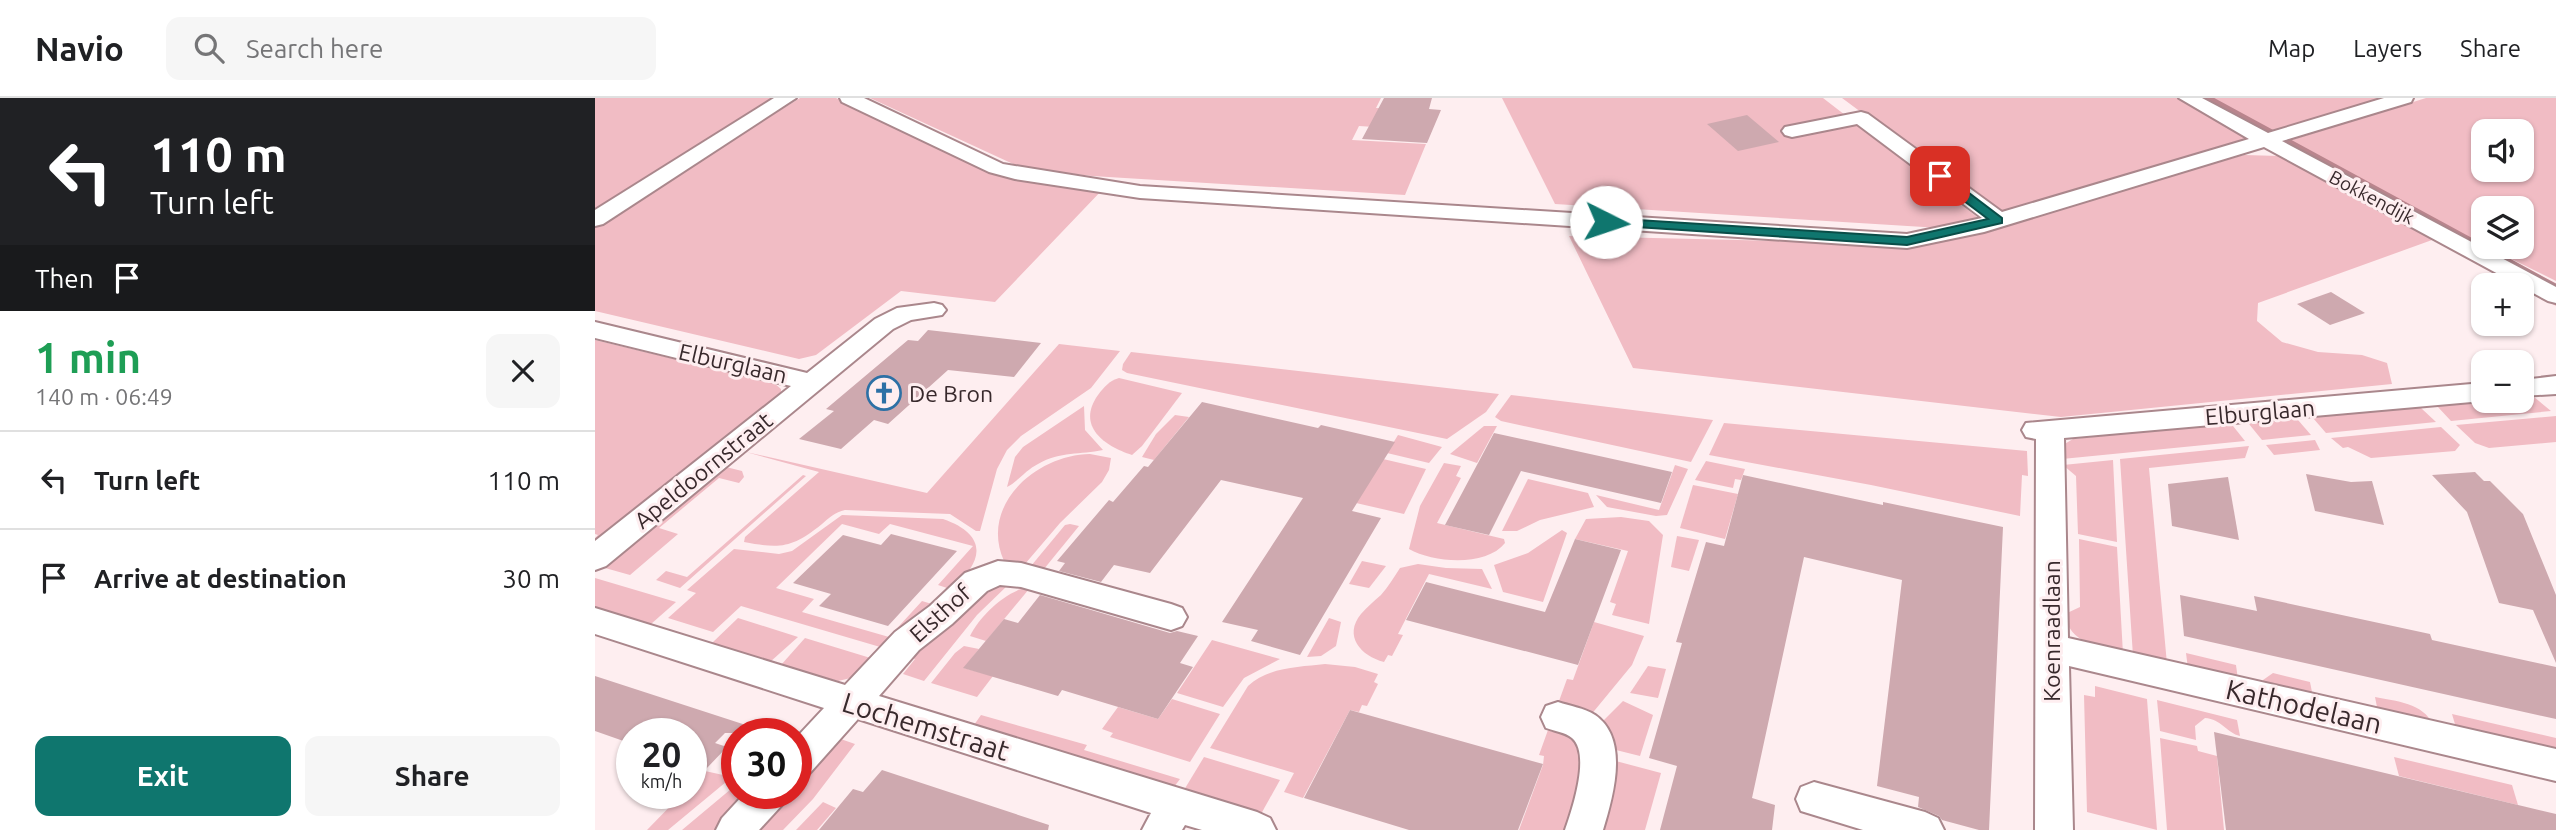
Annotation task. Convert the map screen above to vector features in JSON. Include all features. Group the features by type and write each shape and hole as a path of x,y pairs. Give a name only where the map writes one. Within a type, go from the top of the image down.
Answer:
{"street":[{"path":"595,219 786,98"},
{"path":"849,98 996,168 1140,192 1907,241 1998,220 2404,98"},
{"name":"Bokkendijk","path":"2188,98 2556,296"},
{"path":"1844,104 1998,220"},
{"path":"1792,131 1861,118"},
{"name":"Elburglaan","path":"595,330 811,382 884,324 906,313 934,310"},
{"name":"Apeldoornstraat","path":"595,558 811,382"},
{"path":"2534,387 2556,385"},
{"name":"Elburglaan","path":"2043,431 2471,393"},
{"name":"Koenraadlaan","path":"2043,431 2054,830"},
{"name":"Elsthof","path":"812,745 907,642 976,582 989,575 1021,575 1171,617"},
{"name":"Lochemstraat","path":"595,621 851,702 1169,817 1257,830"},
{"name":"Kathodelaan","path":"2051,648 2556,765"},
{"path":"1558,717 1586,728 1596,741 1598,751 1592,801 1584,830"},
{"path":"1814,799 1925,830"},
{"path":"735,830 754,809"}],"shaded area":[{"path":"595,98 793,98 595,221"},
{"path":"800,98 836,98 982,170 1027,181 1104,188 995,302 901,291 816,355 799,359 595,311 595,225"},
{"path":"870,98 1381,98 1376,108 1399,109 1390,128 1359,126 1352,140 1426,144 1405,195 1092,176 1022,168"},
{"path":"1502,98 1823,98 1981,220 1940,228 1555,204"},
{"path":"1842,98 2382,98 2273,132 2288,141 2426,98 2556,98 2556,281 2511,259 2534,259 2534,196 2471,196 2471,259 2391,214 2432,240 2258,303 2257,321 2282,342 2318,352 2362,355 2387,363 2392,384 2061,417 1633,368 1569,236 1909,244 1938,242 2007,220 2244,155 2280,156 2295,162 2257,140 2001,216"},
{"path":"2472,259 2509,259 2556,284 2556,306 2534,294 2534,273 2497,273"},
{"path":"595,340 774,383 781,389 781,395 595,548 595,538 598,535 595,534"},
{"path":"1059,344 1120,351 1091,388 1021,436 1007,450 997,469 980,531 950,514 845,510 835,514 802,538 786,545 768,546 744,542 745,537 819,472 746,452 927,493"},
{"path":"1131,352 1499,394 1486,412 1447,439 1127,373 1122,370 1123,364"},
{"path":"1119,378 1182,393 1142,446 1132,455 1103,440 1096,433 1090,416 1098,395 1107,385"},
{"path":"1511,395 1713,420 1691,462 1501,421 1495,417"},
{"path":"2534,397 2551,411 2534,413"},
{"path":"2471,400 2471,413 2531,413 2451,421 2437,406 2439,403"},
{"path":"1084,406 1085,430 1103,450 1046,460 1007,487 1015,457 1023,447"},
{"path":"2413,406 2421,408 2436,422 2326,433 2313,418 2316,415"},
{"path":"1175,415 1189,417 1154,460 1142,457 1156,434"},
{"path":"2556,416 2556,442 2489,448 2475,443 2456,425"},
{"path":"2289,417 2298,420 2311,435 2262,440 2249,424 2251,421"},
{"path":"1724,423 2027,451 2028,476 2022,475 2020,516 1709,455"},
{"path":"2225,423 2233,426 2245,441 2062,459 2063,445 2073,439"},
{"path":"1484,426 1497,426 1477,463 1450,454"},
{"path":"2441,427 2460,445 2455,451 2371,458 2348,447 2343,448 2331,438"},
{"path":"1398,435 1442,447 1429,463 1387,453"},
{"path":"2315,440 2320,450 2274,455 2266,445"},
{"path":"2249,446 2245,458 2149,468 2167,664 2133,656 2120,459"},
{"path":"1090,454 1111,458 1109,470 1102,482 1060,523 1025,564 1004,561 998,540 999,521 1006,503 1017,487 1050,463"},
{"path":"1383,459 1426,469 1404,514 1356,503"},
{"path":"2113,460 2117,542 2078,534 2076,476 2063,465"},
{"path":"1706,461 1745,469 1741,480 1735,479 1733,488 1695,480"},
{"path":"1444,463 1461,466 1456,476 1461,478 1437,523 1504,539 1505,543 1496,551 1473,559 1445,560 1409,549 1420,506"},
{"path":"1675,465 1688,469 1667,515 1656,516 1607,507 1596,495 1659,510"},
{"path":"726,467 742,471 744,477 739,483 719,478 659,528 678,534 630,575 598,566 714,471"},
{"path":"803,475 806,476 680,588 656,580 666,571 687,577"},
{"path":"1528,479 1588,493 1594,507 1540,520 1517,531 1502,531"},
{"path":"1693,485 1738,494 1725,539 1680,528"},
{"path":"842,515 943,519 968,533 977,550 975,560 950,589 938,585 973,546 890,524 879,534 842,524 776,588 814,599 802,612 889,637 922,601 935,605 887,649 741,606 713,632 668,618 696,593 687,590 734,549 779,554 792,551"},
{"path":"1621,517 1649,521 1663,535 1649,624 1612,615 1616,604 1610,602 1628,551 1575,539 1586,519"},
{"path":"1065,525 1079,526 1044,569 1031,566"},
{"path":"1562,530 1567,533 1543,602 1503,592 1494,565 1528,553"},
{"path":"1677,536 1699,540 1689,571 1671,567"},
{"path":"2079,539 2117,547 2123,654 2079,638 2067,624 2065,614 2080,607"},
{"path":"1362,561 1386,566 1369,588 1349,584"},
{"path":"1418,564 1482,569 1492,589 1429,574 1398,634 1403,635 1392,656 1388,655 1384,662 1376,659 1357,644 1354,637 1356,622 1363,611 1384,592 1400,568"},
{"path":"595,578 676,602 651,624 595,607"},
{"path":"1010,583 977,615 924,681 903,674 915,659 906,656 987,586"},
{"path":"1024,588 1029,589 986,641 970,636 979,621 993,607 1008,595"},
{"path":"738,618 798,637 770,662 712,643"},
{"path":"1329,618 1341,622 1336,646 1321,656 1307,657"},
{"path":"1594,622 1644,636 1632,665 1590,716 1562,706 1563,702 1559,701 1567,679 1573,680"},
{"path":"805,638 877,660 855,677 838,681 781,665"},
{"path":"1212,640 1280,659 1244,678 1223,707 1177,693"},
{"path":"964,646 979,649 964,668 993,676 977,697 931,683"},
{"path":"2186,653 2236,665 2238,680 2188,669"},
{"path":"1325,664 1355,667 1378,674 1374,682 1378,684 1367,706 1362,705 1359,712 1350,710 1303,798 1284,792 1294,773 1210,748 1248,686 1256,680 1274,671"},
{"path":"1648,666 1666,669 1658,698 1630,693"},
{"path":"2273,673 2310,682 2313,697 2264,686 2263,680"},
{"path":"2095,686 2147,699 2157,830 2087,812 2084,695 2095,697"},
{"path":"2375,697 2416,708 2429,718 2433,725 2378,712"},
{"path":"1172,699 1220,714 1190,762 1110,737 1113,733 1102,729 1118,707 1158,719"},
{"path":"2157,700 2237,720 2240,736 2205,718 2195,726 2196,740 2160,731"},
{"path":"1623,701 1653,715 1640,756 1612,749 1599,725"},
{"path":"2452,714 2556,738 2556,754 2457,731"},
{"path":"981,715 1087,745 1084,750 1180,779 1174,787 974,725"},
{"path":"1555,728 1569,732 1585,757 1569,830 1519,830 1543,765 1544,756 1539,755 1548,730 1553,732"},
{"path":"835,737 855,744 812,800 812,762"},
{"path":"2160,738 2197,746 2198,751 2217,756 2224,830 2167,830"},
{"path":"1204,757 1280,780 1261,814 1184,790"},
{"path":"2394,757 2512,785 2518,805 2399,776"},
{"path":"1612,760 1661,773 1645,830 1598,830"},
{"path":"707,771 721,775 721,786 707,798"},
{"path":"721,797 721,809 733,809 714,830 682,830"},
{"path":"823,802 836,808 817,830 796,830"},
{"path":"667,809 693,809 668,830 647,830"},
{"path":"770,809 803,809 783,830 751,830"}],"building":[{"path":"1384,98 1432,98 1429,109 1441,110 1427,143 1362,139"},
{"path":"1747,115 1779,142 1738,151 1707,124"},
{"path":"2331,292 2365,313 2330,325 2297,304"},
{"name":"De Bron","path":"928,330 1041,343 1014,377 948,370 888,424 874,420 841,449 799,439 834,411 826,409 908,340 918,341"},
{"path":"1202,402 1395,442 1352,511 1381,518 1300,655 1251,641 1258,630 1222,622 1303,498 1221,480 1150,573 1114,565 1101,582 1059,571 1065,563 1057,561 1109,500 1113,502 1144,466 1148,467"},
{"path":"1494,433 1672,472 1661,503 1521,471 1489,535 1445,525"},
{"path":"2475,472 2484,481 2490,481 2523,514 2556,595 2556,663 2533,610 2499,603 2467,512 2432,475"},
{"path":"2306,474 2351,482 2372,481 2384,525 2315,511"},
{"path":"1743,475 2003,527 1989,830 1942,820 1918,807 1919,797 1877,786 1902,580 1804,557 1752,798 1775,805 1772,830 1660,830 1677,766 1649,758 1682,643 1676,642 1706,542 1724,546"},
{"path":"2228,477 2239,540 2172,526 2168,484"},
{"path":"891,534 957,551 888,626 819,606 831,594 793,583 843,535 881,545"},
{"path":"1575,539 1621,550 1578,665 1406,620 1426,582 1545,612"},
{"path":"1040,595 1170,633 1177,631 1198,636 1180,663 1193,667 1158,719 1062,690 1058,696 963,668 1004,619 1018,623"},
{"path":"2180,595 2257,611 2254,596 2430,634 2432,640 2556,667 2556,719 2184,636"},
{"path":"595,676 724,718 721,718 721,737 715,743 721,745 721,753 707,768 707,718 616,718 616,738 595,731"},
{"path":"1350,710 1543,764 1518,830 1409,830 1304,798"},
{"path":"2214,732 2556,814 2556,830 2226,830"},
{"path":"882,770 1049,825 1048,830 819,830 853,789 863,792"}],"waterway":[{"path":"2208,98 2556,287"}],"place":[{"name":"De Bron","path":"884,393"}],"route":[{"path":"1606,222 1907,241 1998,220 1940,176"}]}
